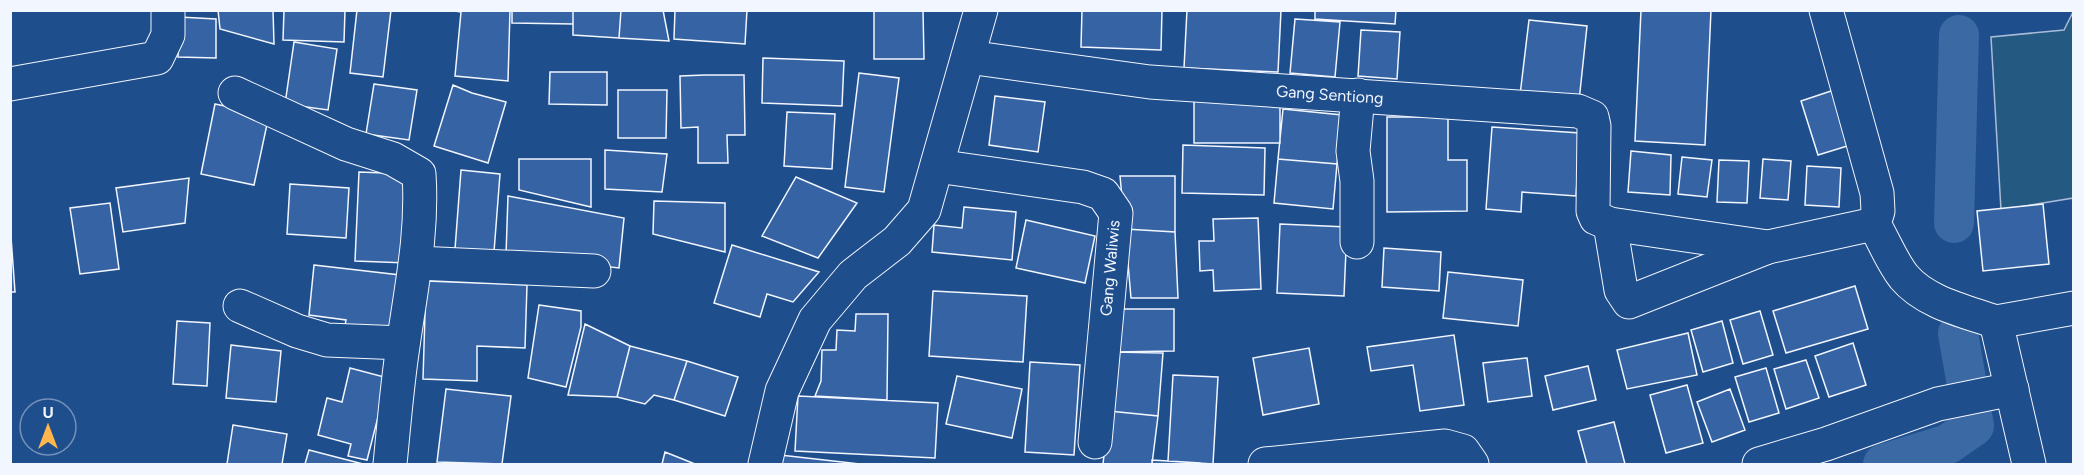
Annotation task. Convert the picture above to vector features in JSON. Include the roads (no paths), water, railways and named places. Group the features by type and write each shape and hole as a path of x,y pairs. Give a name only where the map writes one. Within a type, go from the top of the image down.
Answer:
{"street":[{"path":"10,84 157,58 168,35 168,10"},
{"path":"765,465 782,391 815,320 853,275 897,241 924,210 981,10"},
{"path":"1826,10 1877,193 1878,211 1874,224 1903,276 1915,287 1943,303 1996,322 2073,309"},
{"name":"Gang Sentiong","path":"968,57 1150,82 1578,111 1592,117 1593,211 1603,221"},
{"path":"235,93 345,144 393,159 419,174 421,203 417,263 403,344 390,465"},
{"path":"1357,242 1357,181 1353,151 1358,95"},
{"name":"Gang Waliwis","path":"937,166 1083,186 1103,194 1116,213 1095,442"},
{"path":"1768,247 1603,221 1621,290 1629,302 1768,247 1874,224"},
{"path":"417,263 594,271"},
{"path":"240,306 297,331 327,340 403,344"},
{"path":"1996,322 2003,391 2029,465"},
{"path":"1759,465 1829,458 1938,404 2003,391"},
{"path":"1264,465 1445,446 1463,451 1472,465"}],"waterway":[{"path":"1954,223 1959,35"},
{"path":"1883,464 1948,444 1974,426 1958,333"}]}
